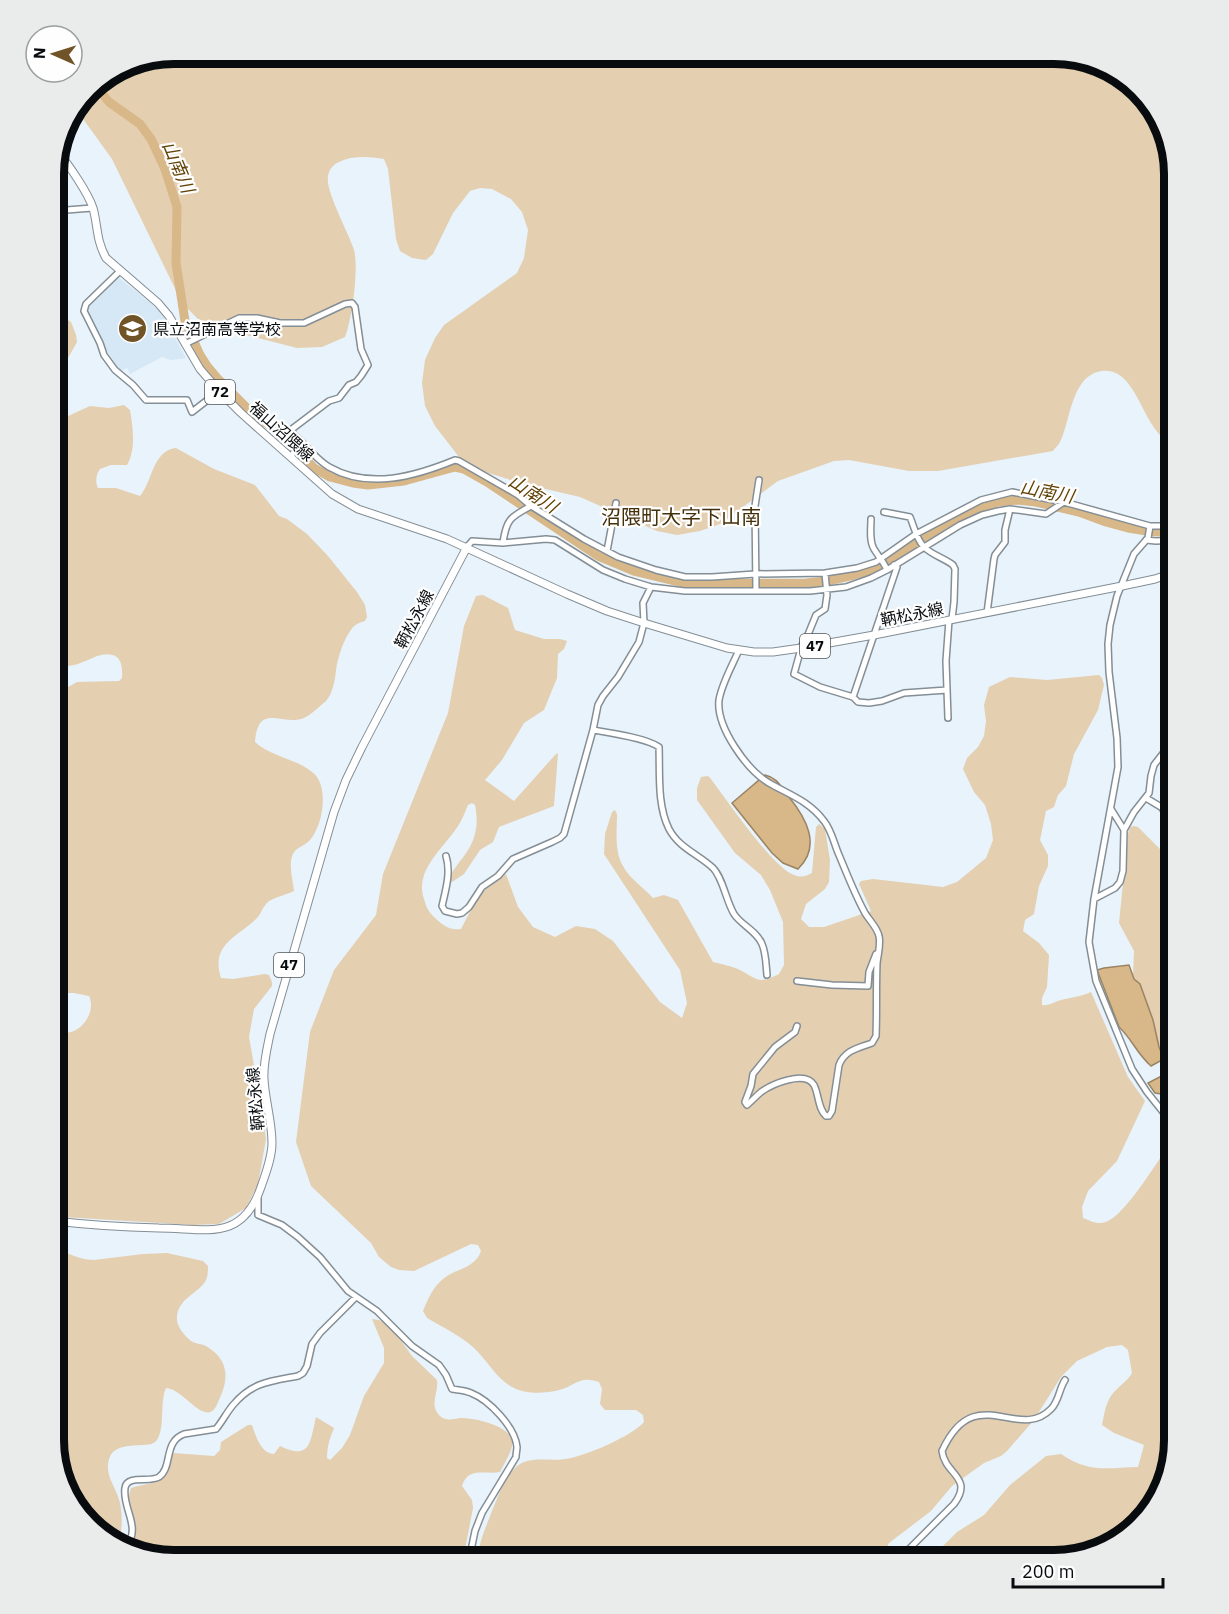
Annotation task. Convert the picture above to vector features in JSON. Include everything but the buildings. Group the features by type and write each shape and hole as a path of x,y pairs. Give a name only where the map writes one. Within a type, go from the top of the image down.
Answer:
{"main road":[{"name":"福山沼隈線","path":"65,162 92,207 100,248 106,258 159,303 200,369 241,413 292,453 332,494 358,509 467,547"},
{"name":"鞆松永線","path":"64,1222 203,1231 221,1229 237,1223 249,1212 258,1197 268,1169 272,1145 264,1079 270,1034 334,812 362,747 467,547 567,594 644,623 727,648 773,652 987,613 1164,576"}],"street":[{"path":"65,210 92,207"},
{"path":"120,271 86,304 84,311 104,355 115,370 146,400 186,400 192,412 219,391"},
{"path":"186,344 239,318 304,323 352,303 355,307 361,349 368,365 356,382 349,385 339,398 329,401 292,429 293,434 301,443 329,467 342,473 374,480 402,477 459,460 518,495 529,506 618,557 685,577 825,574 876,562 894,565 922,545 960,525 998,510 1010,509 1046,514 1063,502"},
{"path":"292,453 301,443"},
{"path":"756,590 754,506 759,480"},
{"path":"467,547 472,541 503,543 555,540 603,570 625,579 685,591 827,589 846,587 884,563 917,536 981,500 1012,492 1063,502 1150,527 1164,526"},
{"path":"608,551 616,503"},
{"path":"503,543 507,523 529,506"},
{"path":"987,613 994,559 1005,542 1010,509"},
{"path":"884,512 910,517 912,528 922,545 953,565 955,569 954,602 946,661 948,718"},
{"path":"871,519 872,542 884,563"},
{"path":"1150,527 1147,539 1134,554 1117,596 1110,625 1109,672 1118,753 1089,942 1096,981 1132,1069 1164,1113"},
{"path":"1147,539 1164,541"},
{"path":"853,697 897,567 894,565"},
{"path":"825,574 827,589 825,609 816,615 801,648 794,674 820,687 853,697 858,702 882,701 904,693 947,690"},
{"path":"446,856 447,884 442,906 445,911 457,914 469,907 482,887 498,876 513,859 560,838 564,834 598,705 639,642 644,623 643,603 651,586"},
{"path":"739,650 719,702 722,722 738,751 758,774 799,798 825,822 865,912 879,933 876,1036 872,1043 848,1052 841,1060 829,1116 822,1113 817,1092 812,1082 806,1079 782,1082 761,1092 747,1105 753,1074 775,1047 795,1032 797,1026"},
{"path":"593,730 658,745 661,803 669,829 677,841 717,872 732,911 762,942 767,975"},
{"path":"1094,899 1115,888 1120,882 1123,871 1124,830 1149,793 1150,776 1154,765 1164,752"},
{"path":"1146,798 1164,811"},
{"path":"1111,809 1124,830"},
{"path":"798,981 868,986 869,972 879,947"},
{"path":"258,1197 258,1215 282,1225 298,1237 320,1257 348,1291 382,1315 412,1346 432,1358 446,1375 452,1389 466,1391 484,1400 511,1430 517,1447 516,1457 482,1513 471,1550"},
{"path":"130,1540 133,1530 126,1496 127,1483 131,1480 156,1479 160,1476 165,1469 173,1441 184,1434 216,1429 245,1392 259,1384 303,1373 312,1344 356,1297"},
{"path":"908,1550 961,1496 961,1485 945,1462 942,1451 963,1421 978,1415 1023,1420 1041,1417 1052,1408 1065,1380"}],"shaded area":[{"path":"167,65 1062,65 1083,68 1110,79 1132,97 1146,113 1161,146 1164,160 1164,438 1155,429 1125,380 1115,373 1102,371 1091,374 1083,381 1077,391 1063,435 1053,451 938,471 909,471 849,460 834,461 778,481 720,524 700,531 677,535 657,531 580,497 520,483 482,471 459,457 435,426 425,406 422,383 425,360 435,338 444,325 517,273 524,258 528,230 522,212 511,199 492,189 480,188 470,191 453,213 433,254 426,260 412,258 400,251 396,239 388,169 384,159 350,158 334,165 328,176 330,192 354,250 355,258 354,294 350,319 345,337 322,347 297,348 246,335 198,319 182,303 112,159 81,116 102,92 119,79 146,68"},
{"name":"県立沼南高等学校","path":"117,276 162,314 186,358 171,360 162,357 130,374 127,368 120,371 102,343 86,310 86,306"},
{"path":"65,318 71,322 77,342 65,366"},
{"path":"124,405 130,410 132,424 132,452 127,465 111,465 100,469 96,478 98,488 116,488 140,496 157,461 168,450 176,448 214,469 255,485 279,516 287,519 307,534 328,556 365,605 367,617 365,621 353,627 344,642 333,686 326,701 304,718 266,719 261,722 257,730 255,742 261,747 305,767 318,778 323,795 323,805 315,833 308,842 294,852 291,867 294,891 268,902 257,918 228,942 219,957 221,978 233,979 265,974 269,975 272,986 254,1009 249,1037 257,1099 262,1112 266,1139 258,1184 246,1208 219,1224 193,1225 64,1217 64,1033 72,1032 83,1025 89,1016 91,1006 89,996 64,993 65,689 77,682 119,681 122,678 121,663 112,655 99,656 65,667 65,413 66,417 90,406 109,408"},
{"path":"483,595 508,608 515,630 544,639 567,641 564,649 558,654 557,678 544,710 524,723 502,760 485,780 514,801 558,753 554,806 499,827 493,842 480,850 464,874 452,882 448,880 474,838 477,819 475,805 472,803 468,805 458,826 432,860 423,878 422,888 427,908 439,922 453,929 461,929 477,898 506,874 518,907 533,927 555,937 576,926 595,929 613,941 660,1002 682,1018 687,1003 680,970 604,854 605,834 612,812 615,810 617,814 618,854 629,875 653,898 664,895 678,900 713,962 735,968 758,979 766,979 779,974 784,965 783,922 761,875 735,853 697,800 697,788 701,777 708,776 711,779 762,847 785,870 794,875 804,876 812,873 816,827 819,824 825,829 830,860 829,882 825,889 806,904 801,919 809,927 824,927 871,911 859,884 861,881 873,879 943,887 957,882 986,858 993,840 991,824 985,805 974,792 963,769 967,758 978,747 984,736 986,721 984,705 989,687 1010,677 1047,680 1099,675 1102,678 1104,685 1098,710 1074,754 1066,786 1058,795 1054,807 1046,811 1040,840 1048,855 1048,866 1039,886 1034,914 1025,920 1023,931 1039,943 1049,955 1047,987 1042,998 1042,1005 1091,992 1128,1077 1145,1101 1117,1161 1088,1191 1082,1207 1083,1218 1100,1223 1113,1218 1139,1189 1164,1152 1164,1454 1159,1475 1146,1501 1116,1531 1097,1541 1069,1549 939,1550 957,1532 984,1515 1010,1485 1046,1456 1061,1454 1089,1467 1138,1467 1144,1445 1114,1433 1102,1425 1111,1396 1132,1373 1128,1350 1122,1345 1107,1347 1077,1361 1061,1377 1034,1420 1007,1451 984,1463 952,1486 931,1511 889,1543 886,1550 479,1550 492,1511 505,1482 516,1467 527,1461 559,1460 595,1450 638,1428 644,1422 643,1415 636,1410 605,1410 600,1404 602,1389 599,1382 592,1380 582,1380 559,1390 540,1393 522,1391 507,1384 470,1344 427,1318 423,1311 439,1282 448,1275 470,1265 478,1257 481,1251 478,1245 471,1244 414,1271 391,1267 379,1257 371,1243 311,1186 296,1142 310,1032 334,970 376,915 383,874 448,713 464,626 476,596"},
{"path":"765,775 778,783 806,823 809,832 809,851 798,869 783,863 772,853 732,803"},
{"path":"1130,827 1138,827 1164,851 1164,1052 1159,1047 1153,1020 1140,985 1134,979 1134,951 1119,923"},
{"path":"1129,965 1134,979 1140,984 1164,1059 1151,1066 1119,1027 1097,970"},
{"path":"1164,1075 1164,1094 1155,1093 1148,1083"},
{"path":"64,1251 91,1260 167,1253 203,1261 208,1266 208,1275 203,1285 180,1306 177,1323 188,1338 206,1346 220,1358 225,1371 222,1394 215,1408 207,1412 200,1410 176,1392 166,1388 160,1431 155,1442 124,1447 112,1453 108,1471 120,1503 120,1535 113,1531 83,1501 73,1482 65,1454"},
{"path":"372,1319 390,1325 412,1356 437,1380 434,1402 436,1411 441,1417 446,1419 467,1418 493,1424 508,1433 512,1439 511,1449 500,1472 473,1474 468,1476 462,1486 472,1500 473,1508 465,1550 174,1550 146,1546 130,1540 128,1499 131,1488 159,1480 167,1470 173,1453 214,1456 220,1450 221,1442 248,1425 252,1425 260,1444 269,1453 274,1454 280,1446 290,1450 303,1450 310,1441 316,1417 334,1428 327,1458 330,1460 342,1448 350,1435 364,1396 384,1363 384,1348"}],"waterway":[{"name":"山南川","path":"101,93 109,102 140,124 151,139 165,169 177,207 176,263 185,321 200,355 217,378 253,414 283,434 314,468 330,477 368,485 404,481 455,467 464,469 598,556 634,571 688,584 806,583 854,575 871,570 899,555 926,536 980,508 998,502 1017,500 1036,502 1079,512 1128,528 1164,532"}],"place":[{"name":"県立沼南高等学校","path":"132,329"}],"district":[{"name":"沼隈町大字下山南","path":"681,517"}]}
